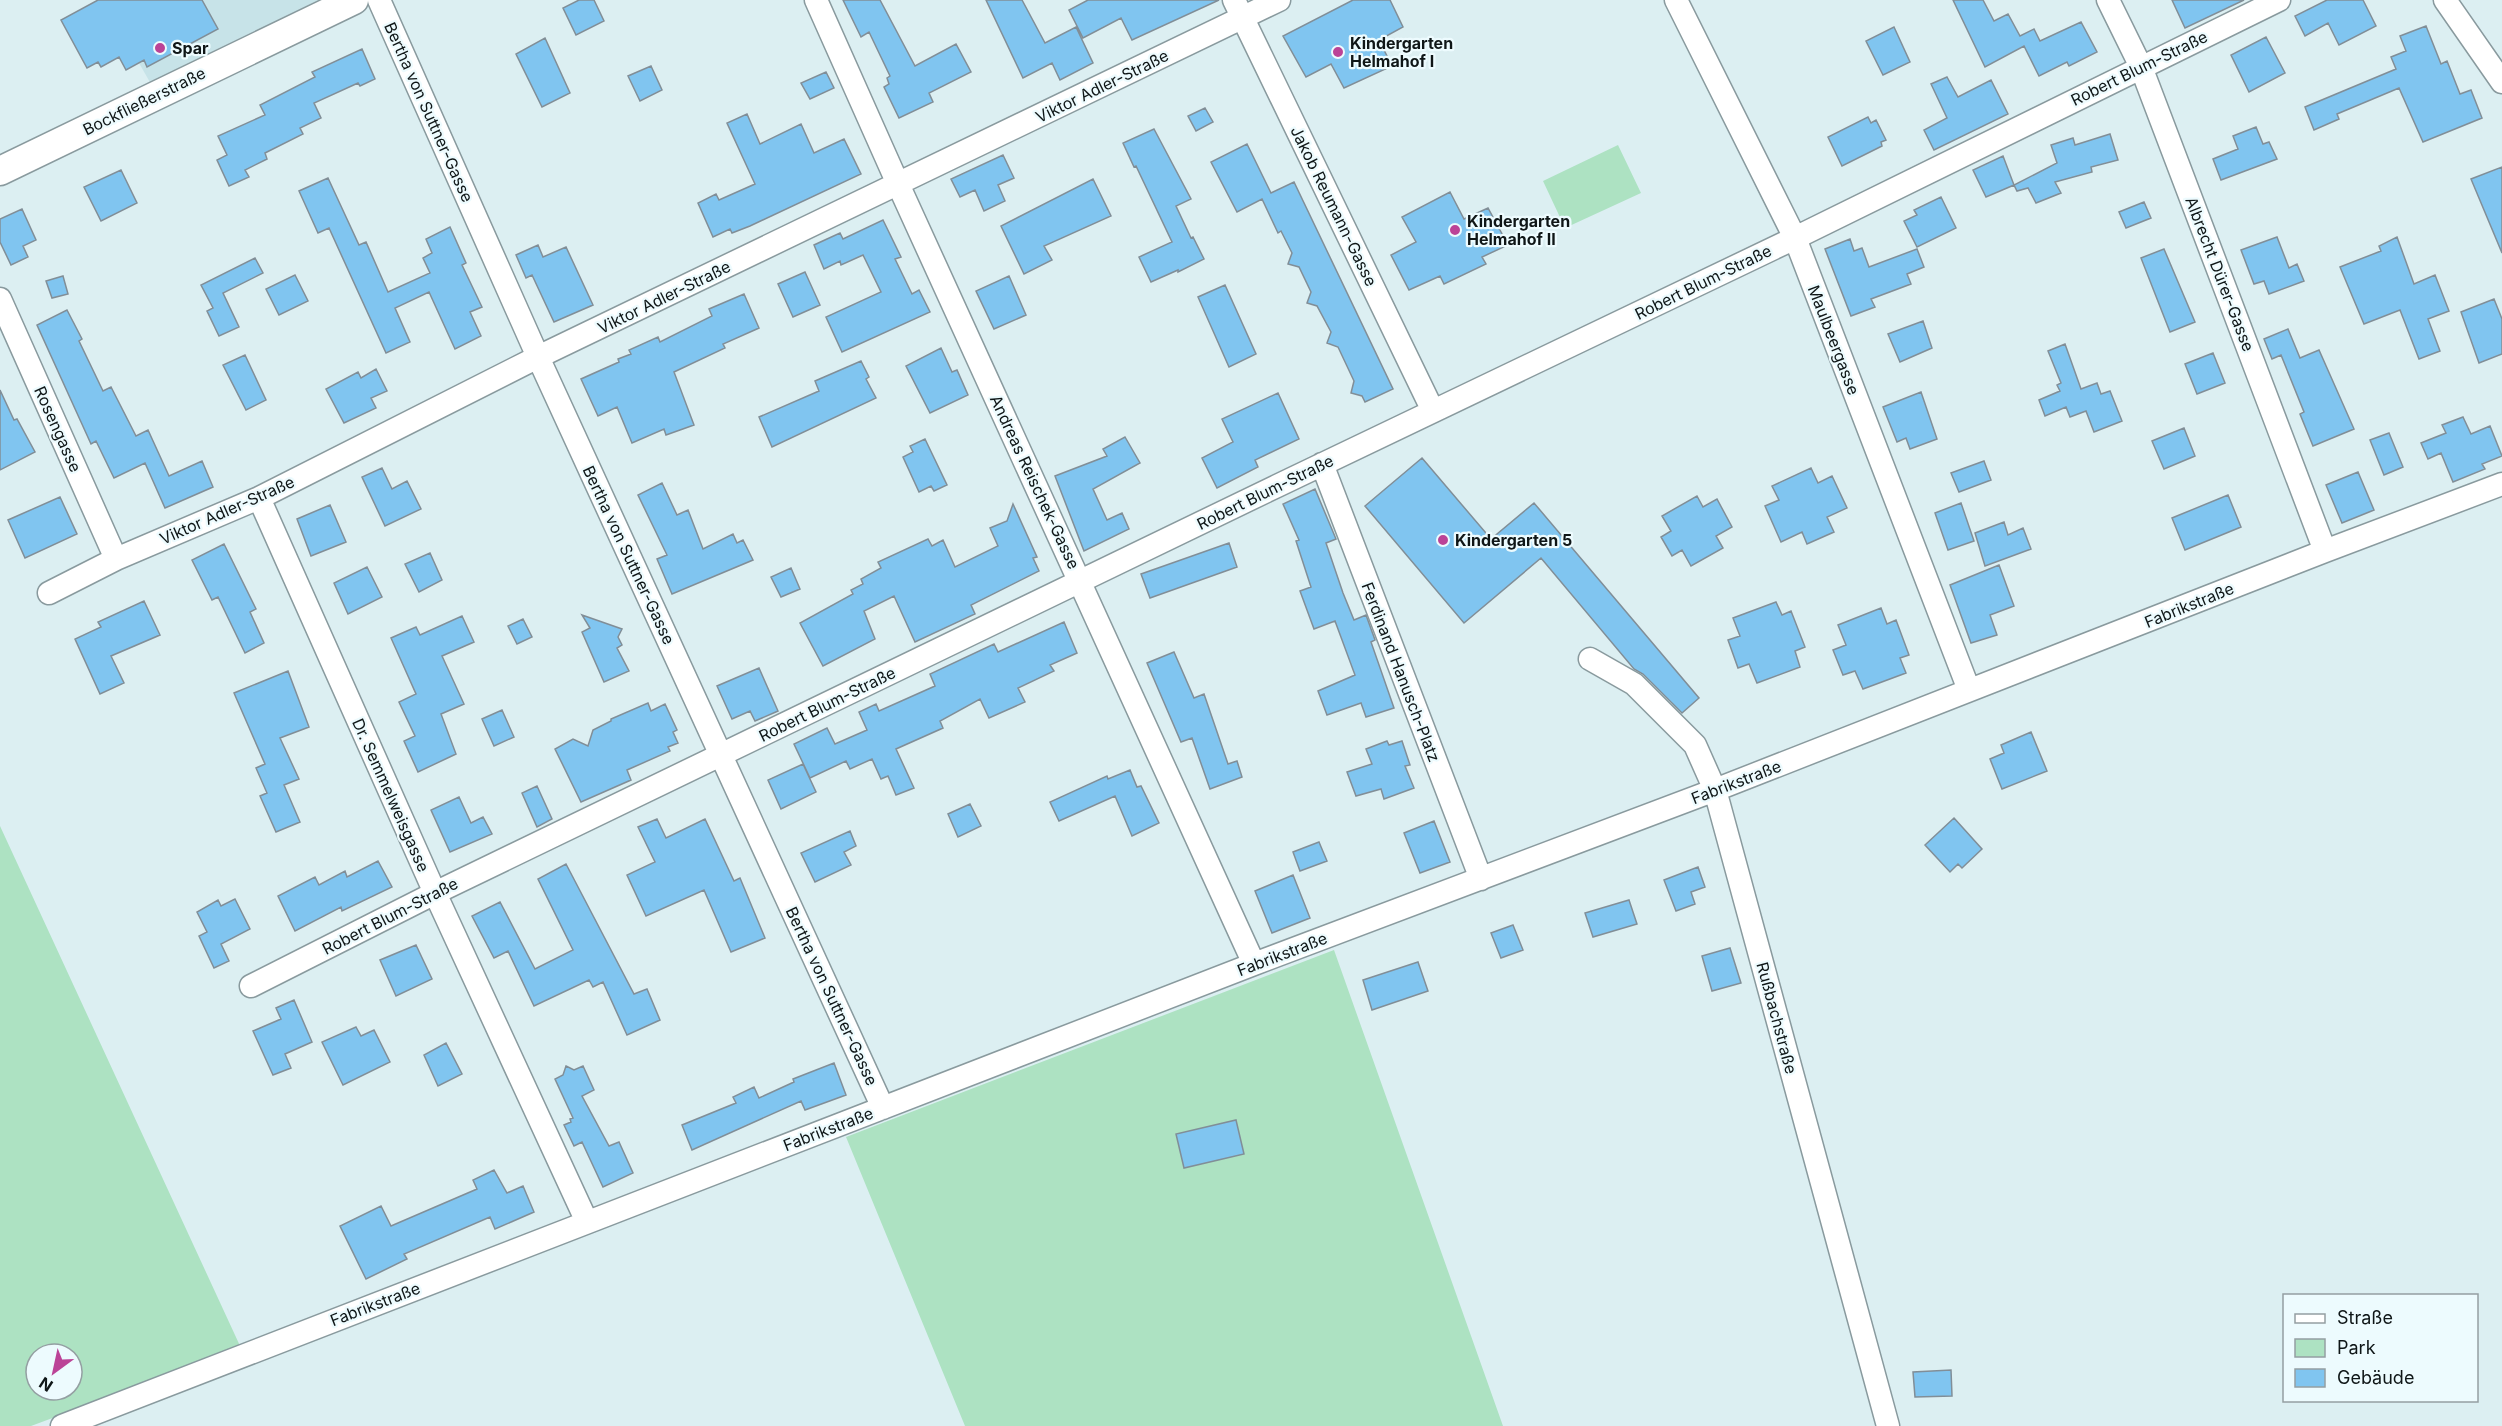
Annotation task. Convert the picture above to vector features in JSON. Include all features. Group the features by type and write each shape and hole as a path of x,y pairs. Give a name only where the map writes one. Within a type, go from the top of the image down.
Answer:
{"main road":[{"name":"Bockfließerstraße","path":"0,171 354,0"}],"street":[{"name":"Bertha von Suttner-Gasse","path":"379,0 538,357 883,1108"},
{"name":"Andreas Reischek-Gasse","path":"816,0 1254,964"},
{"name":"Viktor Adler-Straße","path":"49,593 116,559 259,498 538,357 898,184 1238,9 1279,0"},
{"name":"Maulbeergasse","path":"1676,0 1795,238 1969,690"},
{"name":"Albrecht Dürer-Gasse","path":"2108,0 2141,67 2325,551"},
{"name":"Robert Blum-Straße","path":"251,986 435,893 1795,238 2279,0"},
{"path":"2445,0 2502,82"},
{"name":"Jakob Reumann-Gasse","path":"1238,9 1433,411"},
{"name":"Rosengasse","path":"0,299 116,559"},
{"name":"Ferdinand Hanusch-Platz","path":"1322,464 1480,879"},
{"name":"Fabrikstraße","path":"62,1426 1254,964 1715,790 2502,484"},
{"name":"Dr. Semmelweisgasse","path":"259,498 435,893 587,1222"},
{"name":"Rußbachstraße","path":"1590,659 1634,684 1695,745 1715,790 1888,1426"}],"shaded area":[{"path":"103,0 320,0 151,84"}],"green space":[{"path":"1618,145 1641,193 1565,228 1543,181"},
{"path":"0,826 241,1348 31,1426 0,1426"},
{"path":"1334,950 1503,1426 965,1426 846,1137"}],"building":[{"path":"98,0 202,0 218,29 147,67 144,60 126,70 119,57 101,67 98,62 87,68 61,20"},
{"path":"579,0 594,0 604,21 576,35 563,8"},
{"path":"843,0 880,0 915,66 956,44 971,72 929,93 933,102 899,118 884,87 889,84 887,78 890,76 869,32 861,37"},
{"path":"986,0 1022,0 1045,43 1076,27 1093,63 1060,80 1052,63 1023,78"},
{"path":"1088,0 1219,0 1132,40 1121,18 1083,38 1069,10"},
{"name":"Kindergarten Helmahof I","path":"1353,0 1390,0 1403,27 1379,40 1392,66 1344,88 1331,64 1306,77 1283,36"},
{"path":"1953,0 1983,0 1994,21 2008,14 2020,36 2034,29 2040,41 2081,22 2097,52 2069,66 2067,62 2039,76 2024,46 1985,67"},
{"path":"2172,0 2244,0 2185,28"},
{"path":"2327,0 2363,0 2376,26 2339,45 2328,23 2305,36 2295,16"},
{"path":"2426,26 2441,64 2447,61 2460,94 2471,90 2482,118 2423,142 2399,88 2337,114 2339,119 2314,130 2305,107 2396,69 2391,57 2406,51 2400,36"},
{"path":"1894,27 1910,62 1883,75 1866,41"},
{"path":"2266,37 2285,73 2249,92 2231,55"},
{"path":"545,38 570,93 542,107 516,54"},
{"path":"362,49 375,79 360,86 358,83 314,103 321,118 300,128 303,134 265,153 267,159 245,170 249,177 229,186 217,160 227,155 218,136 265,115 260,105 315,77 312,72"},
{"path":"651,66 662,90 640,101 628,76"},
{"path":"826,72 834,88 810,99 801,83"},
{"path":"1947,77 1958,97 1991,80 2008,114 1934,150 1924,130 1947,118 1931,84"},
{"path":"1205,108 1213,122 1196,131 1188,116"},
{"path":"747,114 760,144 801,124 814,153 844,139 861,174 750,226 732,233 730,229 713,237 698,203 716,194 719,200 755,184 727,123"},
{"path":"1868,117 1871,123 1876,120 1886,140 1881,142 1882,146 1842,166 1828,137"},
{"path":"2256,127 2263,144 2269,142 2277,159 2221,180 2213,159 2238,149 2233,136"},
{"path":"1154,129 1191,199 1176,206 1204,259 1151,282 1139,257 1172,242 1123,143"},
{"path":"2110,134 2118,160 2091,167 2092,172 2055,182 2061,193 2036,203 2028,188 2017,191 2014,185 2057,163 2051,145 2073,138 2075,145"},
{"path":"1247,144 1271,193 1294,182 1393,389 1365,402 1362,396 1351,393 1354,381 1338,347 1327,343 1331,332 1317,306 1307,303 1311,292 1299,267 1288,264 1292,253 1281,231 1278,233 1262,199 1237,212 1211,162"},
{"path":"1003,155 1014,178 998,185 1005,201 984,211 975,190 960,197 951,179"},
{"path":"2003,156 2014,185 1986,197 1973,170"},
{"path":"2502,167 2502,253 2471,179"},
{"path":"121,170 137,203 101,221 84,187"},
{"path":"328,178 359,245 366,242 388,292 430,273 423,258 432,253 426,239 450,227 466,263 462,265 482,307 470,312 481,336 455,349 429,292 395,308 410,342 386,353 329,228 318,233 299,191"},
{"path":"1093,179 1111,216 1044,246 1052,260 1024,274 1001,226"},
{"name":"Kindergarten Helmahof II","path":"1450,192 1464,219 1488,208 1508,245 1482,257 1486,264 1444,284 1440,276 1409,290 1391,255 1416,242 1402,217"},
{"path":"1941,197 1956,228 1917,247 1904,221 1917,215 1914,210"},
{"path":"2144,202 2151,218 2126,228 2119,212"},
{"path":"22,209 36,240 23,246 28,257 11,265 0,242 0,219"},
{"path":"883,220 901,257 895,259 912,294 919,290 930,312 842,352 826,317 881,292 863,255 841,265 840,261 824,269 814,245 840,233 843,239"},
{"path":"2277,237 2289,268 2297,264 2304,281 2269,294 2264,281 2254,284 2241,250"},
{"path":"2397,237 2414,284 2435,275 2449,311 2428,319 2440,351 2419,359 2400,310 2364,324 2340,267 2381,251 2379,246"},
{"path":"1850,239 1854,251 1862,248 1869,267 1917,249 1924,267 1907,274 1911,284 1871,299 1875,307 1851,316 1825,249"},
{"path":"538,245 543,257 566,247 593,305 554,322 532,275 526,278 516,255"},
{"path":"2164,249 2195,322 2170,332 2141,258"},
{"path":"255,258 263,273 223,293 239,327 219,336 207,311 213,308 201,285"},
{"path":"805,272 820,305 793,317 778,284"},
{"path":"295,275 308,301 279,315 266,289"},
{"path":"63,276 68,294 52,298 46,281"},
{"path":"1009,276 1026,315 994,329 976,291"},
{"path":"1225,285 1256,354 1229,367 1198,297"},
{"path":"744,294 759,328 723,344 725,348 674,372 694,425 666,435 664,429 632,443 617,407 598,416 581,379 619,362 618,359 631,354 629,350 658,337 660,342 712,316 709,309"},
{"path":"2494,299 2502,319 2502,354 2479,363 2461,312"},
{"path":"67,310 82,339 79,341 103,391 111,387 136,436 148,430 169,476 202,461 213,487 165,508 145,463 114,478 96,441 91,444 37,325"},
{"path":"1923,321 1932,348 1900,362 1888,334"},
{"path":"2288,329 2300,358 2319,350 2354,429 2313,446 2300,414 2304,412 2281,355 2272,359 2264,339"},
{"path":"2065,344 2081,389 2097,383 2101,394 2110,391 2122,421 2094,432 2086,411 2070,417 2066,407 2045,416 2039,400 2060,391 2057,385 2061,383 2048,351"},
{"path":"941,348 952,372 957,370 968,395 930,413 906,366"},
{"path":"2213,353 2225,383 2197,394 2185,364"},
{"path":"245,355 266,400 246,410 223,365"},
{"path":"861,361 869,377 866,379 876,398 772,447 759,417 819,391 815,381"},
{"path":"376,369 387,391 371,398 376,408 344,423 326,389 358,372 361,378"},
{"path":"0,390 14,420 17,419 35,452 0,470"},
{"path":"1921,392 1937,439 1910,449 1906,438 1897,442 1883,407"},
{"path":"1278,393 1299,439 1255,460 1258,467 1217,488 1202,458 1233,442 1222,419"},
{"path":"2463,417 2471,434 2490,426 2502,456 2482,464 2485,469 2453,482 2441,453 2428,459 2421,443 2446,433 2442,425"},
{"path":"2184,428 2195,456 2164,469 2152,441"},
{"path":"2389,433 2403,467 2384,475 2370,440"},
{"path":"1125,437 1140,463 1093,489 1107,520 1122,513 1129,529 1084,551 1055,476 1107,456 1103,449"},
{"path":"925,439 947,485 934,491 931,486 919,492 903,457 913,452 910,446"},
{"path":"1422,458 1491,539 1534,503 1699,698 1682,713 1643,674 1634,669 1541,558 1464,623 1365,506"},
{"path":"1984,461 1991,480 1959,492 1951,473"},
{"path":"382,468 392,489 407,481 421,509 385,526 362,477"},
{"path":"1811,468 1818,483 1832,476 1847,508 1827,517 1834,532 1807,544 1802,532 1781,542 1765,506 1779,500 1772,486"},
{"path":"2358,472 2374,510 2342,523 2326,485"},
{"path":"662,483 677,515 688,510 703,549 733,534 737,543 743,540 753,560 672,594 657,559 667,555 638,495"},
{"path":"1315,489 1336,539 1326,543 1343,593 1354,620 1366,615 1375,640 1371,642 1394,708 1366,717 1361,703 1327,715 1318,691 1355,675 1335,621 1314,629 1300,591 1311,587 1296,541 1299,540 1283,504"},
{"path":"2228,495 2241,527 2185,550 2172,518"},
{"path":"1697,496 1703,507 1717,499 1732,527 1716,536 1723,548 1691,566 1682,550 1672,556 1661,537 1671,531 1662,516"},
{"path":"60,497 77,534 25,558 8,520"},
{"path":"1961,503 1974,541 1948,550 1935,513"},
{"path":"1013,504 1037,557 1033,558 1039,571 971,605 975,614 915,642 894,596 864,611 875,639 823,666 800,623 853,594 851,590 863,584 861,579 881,568 878,562 928,539 932,546 943,540 955,567 998,546 990,528 1007,521"},
{"path":"330,505 346,542 311,556 297,519"},
{"path":"2004,522 2008,535 2023,528 2031,549 1985,566 1975,533"},
{"path":"1229,543 1237,567 1150,598 1141,574"},
{"path":"224,544 256,609 250,612 264,643 245,653 218,597 212,600 192,560"},
{"path":"430,553 442,580 419,592 405,564"},
{"path":"1999,565 2014,606 1990,615 1997,635 1971,643 1950,585"},
{"path":"367,567 382,597 348,614 334,583"},
{"path":"791,568 800,589 781,597 771,577"},
{"path":"144,601 160,635 111,656 124,683 100,694 75,639 101,627 98,622"},
{"path":"1776,602 1782,615 1791,611 1805,647 1795,651 1800,667 1757,683 1749,664 1738,668 1728,640 1740,636 1733,618"},
{"path":"1881,608 1887,624 1896,620 1909,655 1900,658 1906,673 1863,689 1855,671 1843,675 1833,650 1846,645 1838,625"},
{"path":"582,615 622,629 618,637 622,645 617,648 629,671 604,682 582,632 590,628"},
{"path":"462,616 474,642 442,656 464,704 441,714 456,754 418,772 404,741 415,736 399,702 416,694 391,638 416,627 420,635"},
{"path":"523,619 532,637 517,644 508,626"},
{"path":"1064,622 1077,653 1050,665 1054,671 1018,688 1025,702 989,718 980,699 940,721 943,728 896,749 914,788 896,795 888,776 881,779 872,759 850,769 846,761 810,778 794,744 827,728 835,744 867,730 859,712 876,704 879,711 935,686 930,674 994,644 998,652"},
{"path":"1174,652 1194,698 1204,694 1228,764 1237,761 1242,777 1210,789 1192,738 1181,742 1147,663"},
{"path":"759,668 778,711 755,721 750,711 732,719 717,686"},
{"path":"288,671 309,727 280,738 299,779 284,785 300,822 276,832 260,796 267,793 256,768 265,764 234,693"},
{"path":"648,703 651,711 665,704 677,730 673,732 678,743 668,747 670,751 627,770 631,780 581,802 555,749 573,739 588,746 593,730 611,719"},
{"path":"502,710 514,737 494,746 482,719"},
{"path":"2031,732 2047,771 2002,789 1990,759 2004,753 2001,745"},
{"path":"1387,741 1389,745 1402,741 1410,765 1405,766 1414,788 1384,799 1381,789 1356,796 1347,772 1372,764 1366,749"},
{"path":"803,764 816,792 781,809 768,780"},
{"path":"1130,770 1137,787 1141,786 1159,823 1132,836 1115,796 1059,821 1050,802 1107,776 1108,779"},
{"path":"537,786 552,819 537,827 522,793"},
{"path":"459,797 471,823 483,817 492,834 450,852 431,810"},
{"path":"970,804 981,826 958,837 948,814"},
{"path":"1954,818 1982,849 1962,868 1958,864 1950,872 1925,845"},
{"path":"657,819 666,838 705,819 734,881 740,878 765,938 731,952 704,890 646,916 627,875 655,862 638,827"},
{"path":"1434,821 1450,862 1420,873 1404,833"},
{"path":"850,831 856,846 844,852 851,865 815,882 801,853"},
{"path":"1319,842 1327,861 1300,871 1293,852"},
{"path":"378,861 392,887 342,911 341,907 295,931 278,896 315,877 319,885 345,871 347,877"},
{"path":"566,864 634,994 647,989 660,1020 627,1035 603,982 593,987 589,980 534,1006 508,951 494,958 472,916 500,902 535,969 573,950 538,879"},
{"path":"1698,867 1705,887 1691,892 1695,904 1676,911 1664,880"},
{"path":"1293,875 1310,918 1272,933 1255,891"},
{"path":"235,899 250,929 221,944 229,961 214,968 199,936 207,932 197,912 218,900 221,906"},
{"path":"1629,900 1637,924 1593,937 1585,913"},
{"path":"1513,925 1523,950 1501,958 1491,933"},
{"path":"416,945 432,979 396,996 380,960"},
{"path":"1730,948 1741,983 1712,991 1702,956"},
{"path":"1418,962 1428,991 1372,1010 1363,980"},
{"path":"294,1000 312,1042 285,1054 291,1068 273,1075 253,1031 281,1019 276,1008"},
{"path":"356,1027 361,1036 374,1030 390,1062 343,1085 322,1042"},
{"path":"446,1043 462,1074 438,1086 424,1055"},
{"path":"834,1063 846,1095 805,1110 801,1101 692,1150 682,1125 736,1103 733,1097 754,1087 759,1098 794,1082 793,1079"},
{"path":"566,1066 574,1070 583,1066 594,1090 582,1096 609,1146 619,1142 633,1173 603,1187 582,1142 574,1146 564,1125 571,1122 570,1119 573,1118 555,1079 563,1075"},
{"path":"1236,1120 1244,1154 1184,1168 1176,1134"},
{"path":"494,1170 507,1193 523,1186 534,1212 495,1229 490,1217 404,1254 407,1259 366,1279 340,1226 381,1206 391,1226 477,1189 473,1180"},
{"path":"1951,1370 1952,1396 1915,1397 1913,1372"}],"place":[{"name":"Spar","path":"160,48"},
{"name":"Kindergarten Helmahof I","path":"1338,52"},
{"name":"Kindergarten Helmahof II","path":"1455,230"},
{"name":"Kindergarten 5","path":"1443,540"}]}
